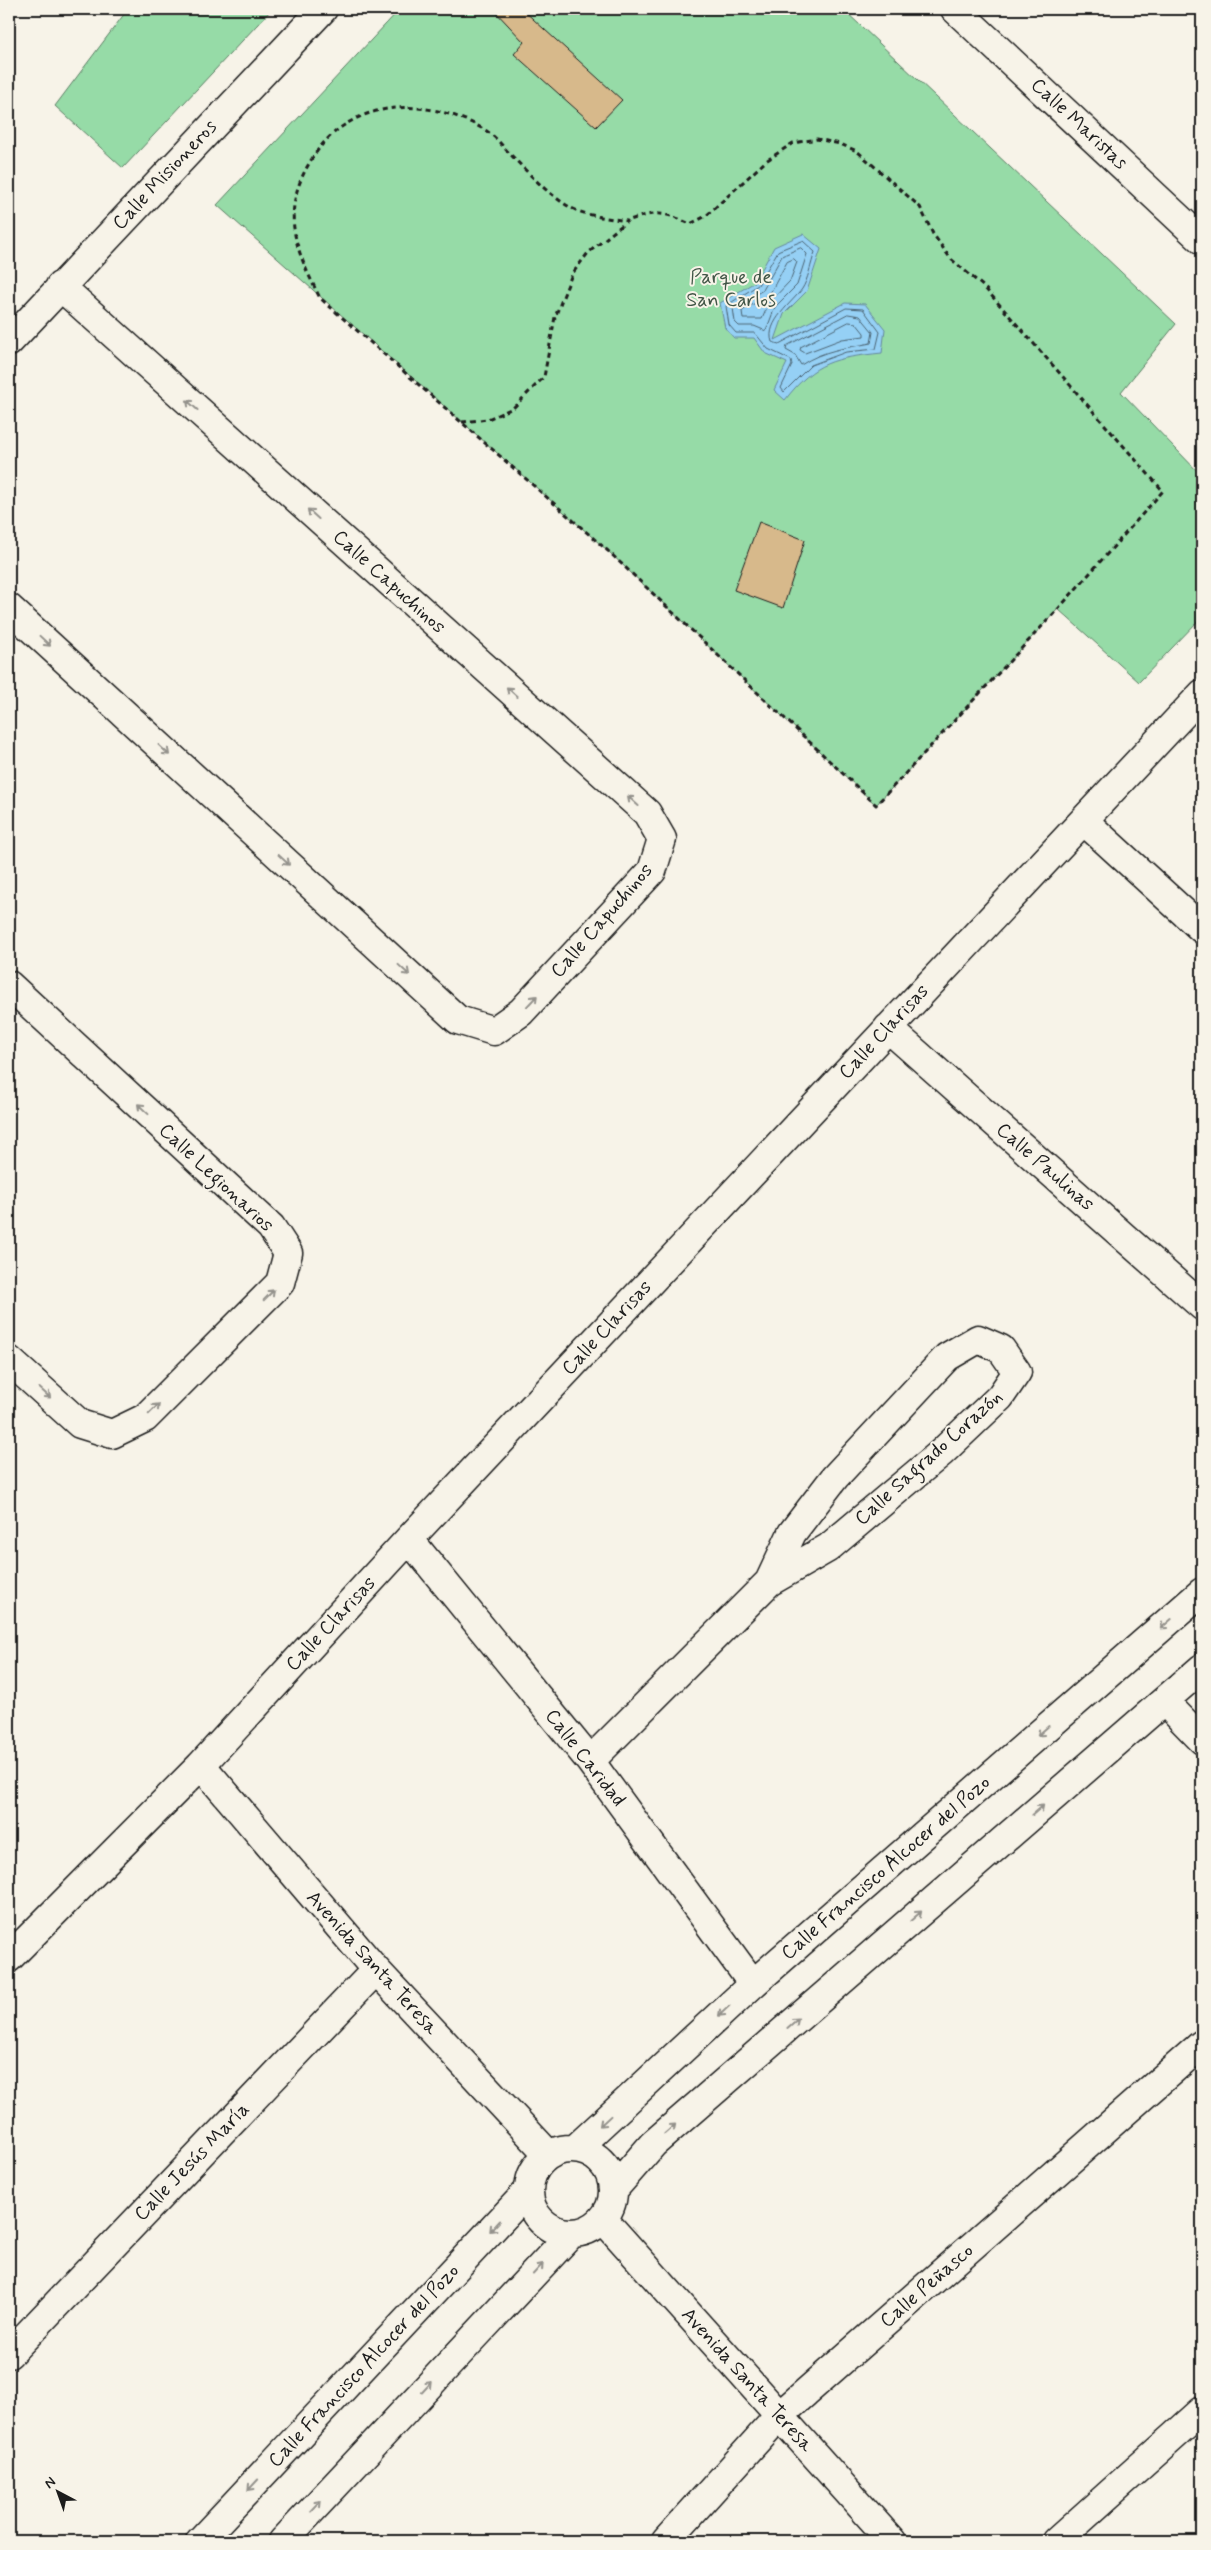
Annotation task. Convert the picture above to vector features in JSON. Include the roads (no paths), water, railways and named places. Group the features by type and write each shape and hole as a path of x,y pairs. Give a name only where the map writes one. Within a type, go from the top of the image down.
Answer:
{"street":[{"name":"Calle Misioneros","path":"9,342 322,9"},
{"name":"Calle Maristas","path":"955,9 1202,240"},
{"name":"Calle Capuchinos","path":"9,608 458,1020 494,1031 521,1012 652,870 662,839 647,813 60,286"},
{"name":"Calle Clarisas","path":"9,1958 201,1765 409,1540 1202,694"},
{"path":"1084,821 1202,929"},
{"name":"Calle Legionarios","path":"9,985 271,1227 288,1253 280,1283 145,1418 112,1434 80,1424 9,1360"},
{"name":"Calle Paulinas","path":"888,1028 1202,1306"},
{"name":"Calle Sagrado Corazón","path":"590,1761 769,1582 828,1548 941,1453 1000,1397 1017,1372 1001,1349 978,1338 947,1357 836,1477 792,1533 769,1582"},
{"name":"Calle Caridad","path":"409,1540 590,1761 753,1984"},
{"name":"Calle Francisco Alcocer del Pozo","path":"562,2152 1202,1592"},
{"path":"613,2190 653,2144 1202,1668"},
{"path":"1164,1700 1202,1740"},
{"name":"Avenida Santa Teresa","path":"201,1765 376,1970 562,2152"},
{"name":"Calle Jesús María","path":"9,2354 376,1970"},
{"name":"Calle Peñasco","path":"666,2541 779,2416 1202,2044"},
{"path":"562,2152 591,2154 605,2165 612,2181 613,2190 610,2205 603,2219 586,2231 562,2233 545,2225 532,2209 528,2190 534,2170 562,2152"},
{"name":"Calle Francisco Alcocer del Pozo","path":"200,2541 528,2190"},
{"name":"Avenida Santa Teresa","path":"603,2219 892,2541"},
{"path":"283,2541 572,2233"},
{"path":"1057,2541 1202,2411"}],"water":[{"path":"803,234 821,249 807,291 784,314 775,340 845,303 865,304 885,329 882,353 851,357 816,369 785,400 774,390 787,363 765,353 754,338 734,338 725,328 720,303 755,282 774,247"}],"park label":[{"name":"Parque de San Carlos","path":"731,288"}]}
